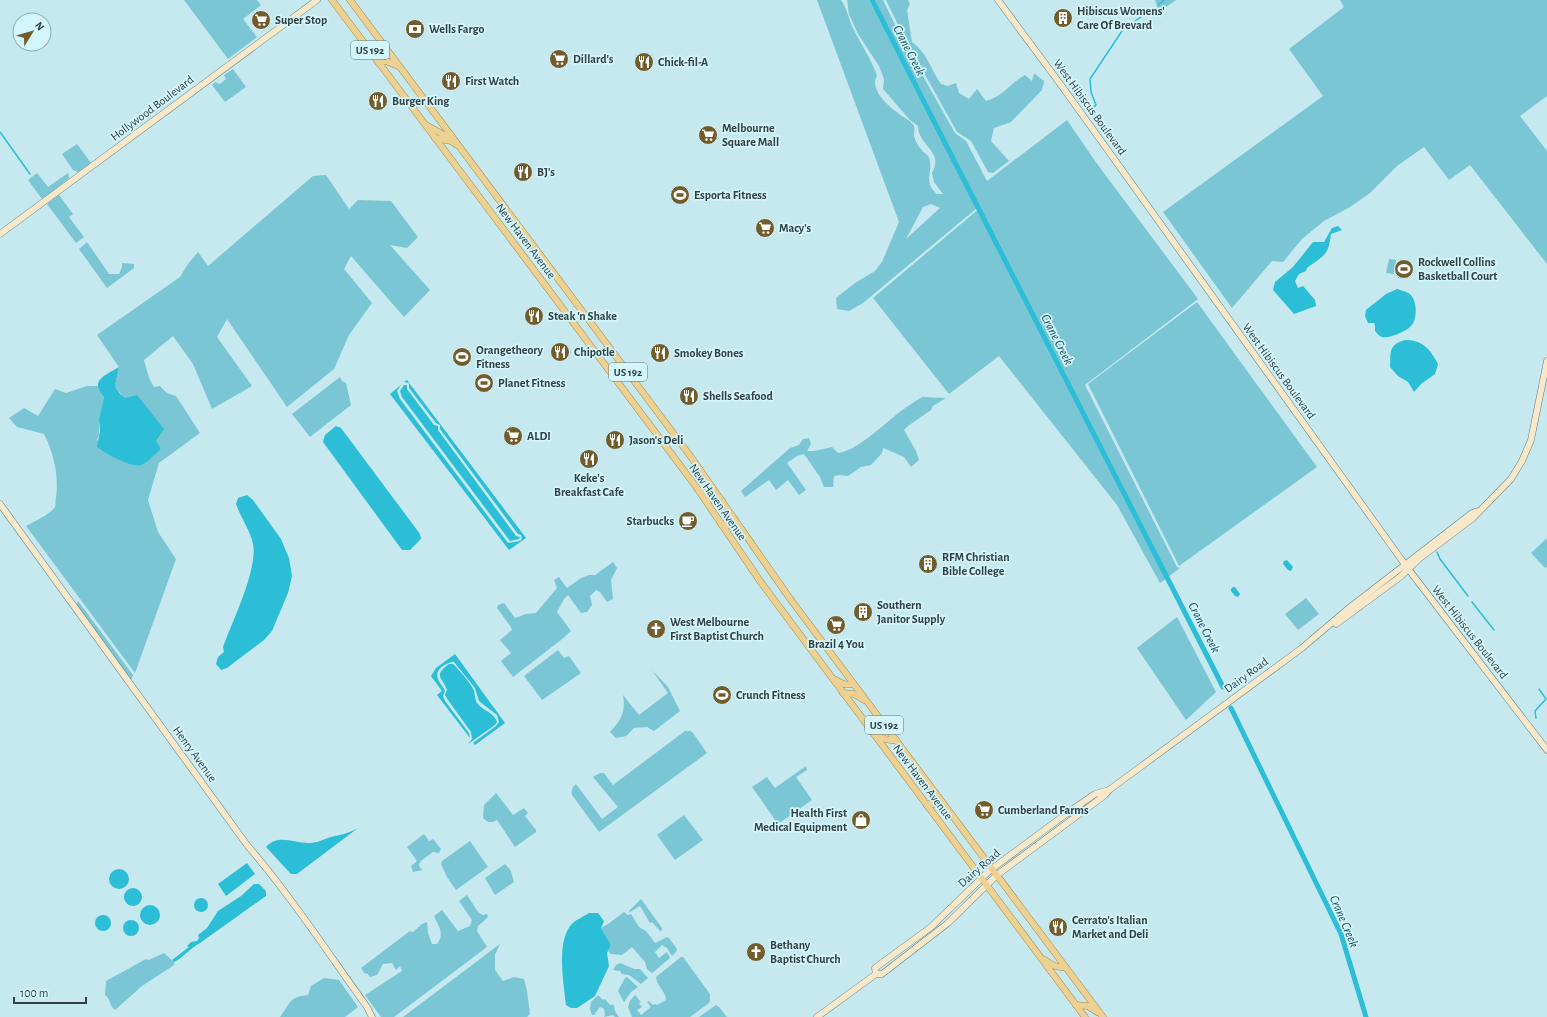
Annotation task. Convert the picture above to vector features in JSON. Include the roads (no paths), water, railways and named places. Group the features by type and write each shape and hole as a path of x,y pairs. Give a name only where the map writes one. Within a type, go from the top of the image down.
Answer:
{"main road":[{"name":"New Haven Avenue","path":"332,0 697,488 760,581 1085,1017"},
{"name":"New Haven Avenue","path":"350,0 691,457 784,590 1102,1015"},
{"path":"378,62 382,60 389,61 401,68"},
{"path":"425,124 438,133 451,135"},
{"path":"435,138 451,141 459,145"},
{"path":"697,488 709,498 722,501"},
{"path":"721,524 733,526 745,534"},
{"path":"832,679 849,685 854,684"},
{"path":"843,693 854,694 867,702"},
{"path":"872,732 884,739 890,741 896,740"},
{"path":"926,804 937,804 951,813"},
{"path":"1039,955 1052,965 1065,967"},
{"path":"1076,1005 1088,1006 1102,1015"}],"street":[{"name":"Hollywood Boulevard","path":"0,234 317,0"},
{"name":"West Hibiscus Boulevard","path":"998,0 1407,568 1547,750"},
{"name":"Dairy Road","path":"876,974 875,968 931,927 993,869 1070,811 1095,794 1108,790 1139,768 1320,634 1350,608 1407,568 1425,549 1472,513 1478,511 1497,495 1511,479 1522,461 1531,440 1547,361"},
{"name":"Henry Avenue","path":"0,504 247,845 263,864 304,920 367,1007 372,1017"},
{"name":"Dairy Road","path":"817,1017 876,974 882,974 920,946 948,923 997,875 1105,795 1108,790"}],"waterway":[{"name":"Crane Creek","path":"872,0 1223,687"},
{"path":"1158,5 1164,0"},
{"path":"1092,109 1096,105 1091,92 1090,79 1122,31 1146,13"},
{"path":"0,132 30,174"},
{"path":"1437,552 1440,559 1468,596"},
{"path":"1472,602 1494,630"},
{"path":"1536,718 1535,711 1546,699 1539,689"},
{"name":"Crane Creek","path":"1231,708 1341,934 1366,1017"}],"place":[{"name":"Hibiscus Womens' Care Of Brevard","path":"1063,18"},
{"name":"Super Stop","path":"261,20"},
{"name":"Wells Fargo","path":"415,29"},
{"name":"Dillard's","path":"559,59"},
{"name":"Chick-fil-A","path":"644,62"},
{"name":"First Watch","path":"451,81"},
{"name":"Burger King","path":"378,101"},
{"name":"Melbourne Square Mall","path":"708,135"},
{"name":"BJ's","path":"523,172"},
{"name":"Esporta Fitness","path":"680,195"},
{"name":"Macy's","path":"765,228"},
{"name":"Rockwell Collins Basketball Court","path":"1404,269"},
{"name":"Steak 'n Shake","path":"534,316"},
{"name":"Chipotle","path":"560,352"},
{"name":"Smokey Bones","path":"660,353"},
{"name":"Orangetheory Fitness","path":"462,357"},
{"name":"Planet Fitness","path":"484,383"},
{"name":"Shells Seafood","path":"689,396"},
{"name":"ALDI","path":"513,436"},
{"name":"Jason's Deli","path":"615,440"},
{"name":"Keke's Breakfast Cafe","path":"589,459"},
{"name":"Starbucks","path":"688,521"},
{"name":"RFM Christian Bible College","path":"928,564"},
{"name":"Southern Janitor Supply","path":"863,612"},
{"name":"Brazil 4 You","path":"836,625"},
{"name":"West Melbourne First Baptist Church","path":"656,629"},
{"name":"Crunch Fitness","path":"722,695"},
{"name":"Cumberland Farms","path":"984,810"},
{"name":"Health First Medical Equipment","path":"861,820"},
{"name":"Cerrato's Italian Market and Deli","path":"1058,927"},
{"name":"Bethany Baptist Church","path":"756,952"}]}
